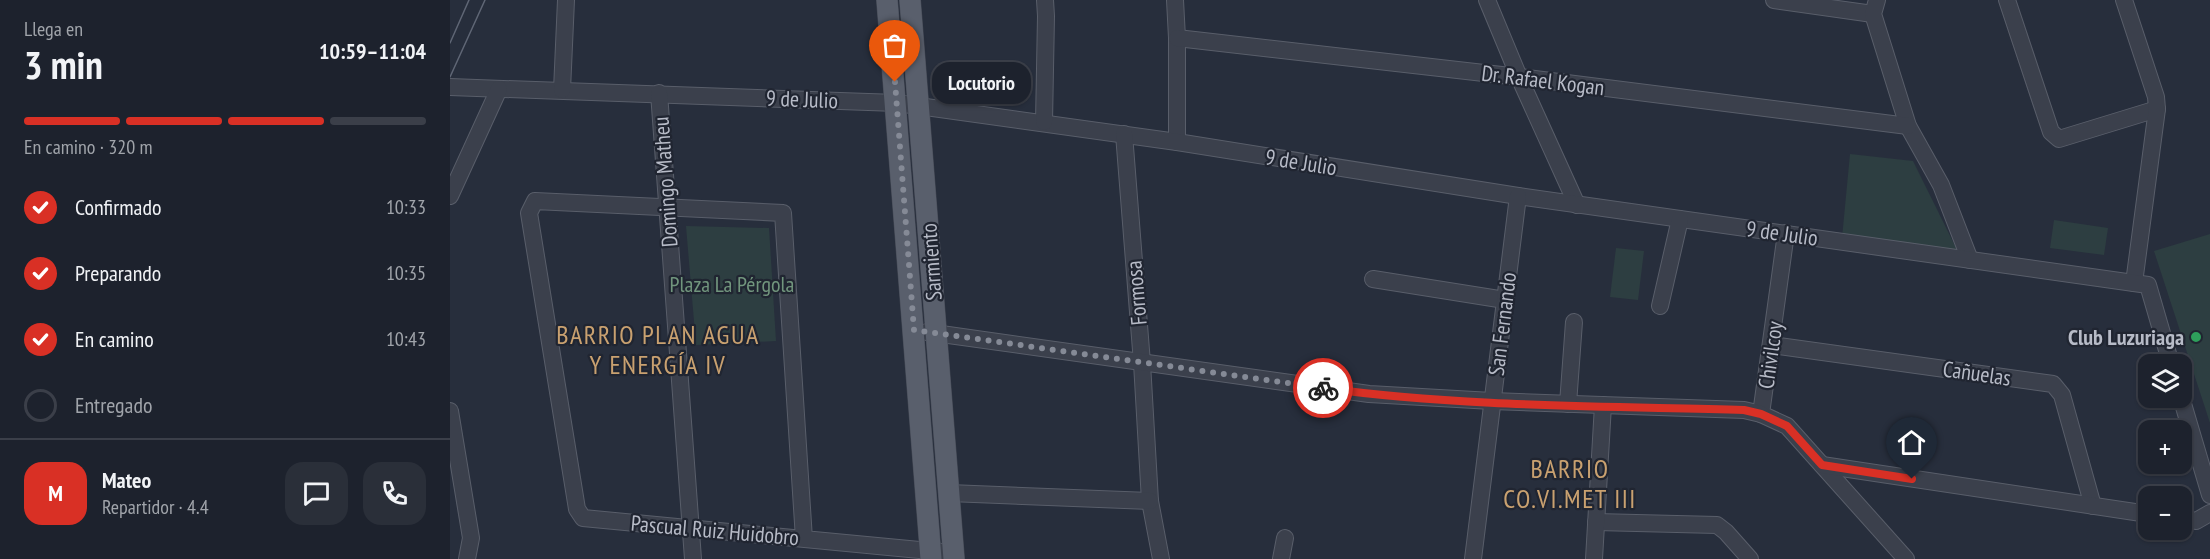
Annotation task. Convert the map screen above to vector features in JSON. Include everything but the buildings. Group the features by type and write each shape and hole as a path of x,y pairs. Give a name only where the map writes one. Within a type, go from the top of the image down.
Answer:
{"main road":[{"name":"Sarmiento","path":"887,0 897,103 931,555"},
{"name":"Sarmiento","path":"910,0 954,556"}],"street":[{"path":"562,90 566,0"},
{"path":"1044,122 1045,0"},
{"path":"1174,0 1177,38 1177,142"},
{"path":"1487,0 1576,205"},
{"path":"1774,0 1875,7 1908,126 1941,185 1970,260"},
{"path":"2007,0 2051,132 2059,139 2157,109"},
{"path":"2124,0 2156,97 2157,109 2141,284 2167,354"},
{"name":"Dr. Rafael Kogan","path":"1177,38 1519,77 1908,126"},
{"name":"9 de Julio","path":"450,87 897,103 1124,134 1576,205 2141,284"},
{"path":"450,196 499,89"},
{"name":"Domingo Matheu","path":"659,93 693,559"},
{"name":"Formosa","path":"1124,134 1150,501 1161,559"},
{"name":"San Fernando","path":"1473,559 1518,196"},
{"name":"Pascual Ruiz Huidobro","path":"667,208 535,201 529,213 577,509 583,518 954,556"},
{"path":"667,208 783,213 804,539"},
{"path":"1660,306 1680,219"},
{"name":"Chivilcoy","path":"1786,233 1761,414 1787,426 1906,559"},
{"path":"1372,279 1505,300"},
{"path":"1568,404 1574,322"},
{"path":"914,330 1369,394 1744,410 1761,414"},
{"name":"Cañuelas","path":"1772,345 2053,384 2062,395 2093,506"},
{"path":"1594,559 1603,405"},
{"path":"2184,408 2210,495"},
{"path":"450,411 455,472 471,538 467,559"},
{"path":"1822,465 2138,513"},
{"path":"949,493 1150,501"},
{"path":"2192,520 2196,521 2210,513"},
{"path":"1596,522 1717,525 1750,559"},
{"path":"1281,559 1285,538"}],"green space":[{"path":"1850,154 1913,161 1959,254 1842,238"},
{"path":"2054,220 2108,228 2104,255 2050,248"},
{"name":"Plaza La Pérgola","path":"686,226 769,228 776,341 696,345"},
{"name":"Club Luzuriaga","path":"2210,234 2210,423 2192,368 2192,354 2188,354 2154,251"},
{"path":"1616,248 1644,251 1638,300 1610,297"}],"tram line":[{"path":"450,43 469,0"},
{"path":"450,77 485,0"}],"way so far":[{"path":"895,82 914,330 1323,388"}],"place":[{"name":"Locutorio","path":"895,82"},
{"name":"Club Luzuriaga","path":"2196,337"}],"district":[{"name":"BARRIO PLAN AGUA Y ENERGÍA IV","path":"658,349"},
{"name":"BARRIO CO.VI.MET III","path":"1570,483"}],"route":[{"path":"1323,388 1369,394 1492,401 1744,410 1761,414 1787,426 1822,465 1912,479"}]}
